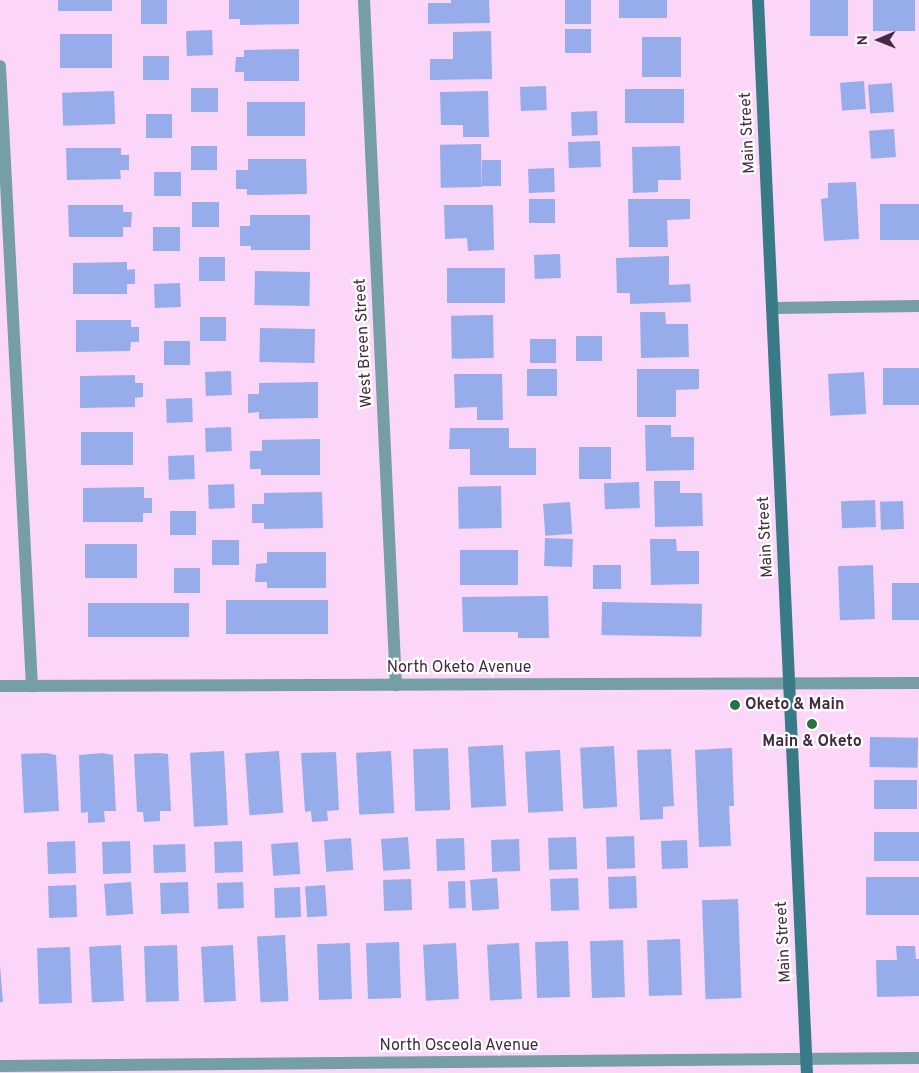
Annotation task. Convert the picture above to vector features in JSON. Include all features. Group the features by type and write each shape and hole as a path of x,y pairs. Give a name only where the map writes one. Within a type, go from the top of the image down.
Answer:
{"street":[{"name":"West Breen Street","path":"364,0 396,685"},
{"name":"Main Street","path":"758,0 807,1073"},
{"path":"0,66 32,686"},
{"path":"772,308 919,306"},
{"name":"North Oketo Avenue","path":"0,686 919,682"},
{"name":"North Osceola Avenue","path":"0,1066 919,1058"}],"building":[{"path":"58,0 112,0 112,11 58,11"},
{"path":"141,0 167,0 167,24 141,24"},
{"path":"229,0 299,0 299,24 240,25 240,19 229,19"},
{"path":"451,0 489,0 490,23 428,24 428,3 451,3"},
{"path":"565,0 591,0 591,24 565,24"},
{"path":"619,0 667,0 667,18 619,18"},
{"path":"810,0 848,0 848,36 810,36"},
{"path":"873,0 915,0 915,31 873,31"},
{"path":"565,29 591,29 591,53 565,53"},
{"path":"212,30 213,55 187,56 186,31"},
{"path":"491,31 492,79 430,80 430,59 453,59 453,32"},
{"path":"60,34 112,34 112,68 60,68"},
{"path":"642,37 681,37 681,77 642,77"},
{"path":"299,49 299,81 244,81 244,72 235,72 236,57 244,57 244,50"},
{"path":"143,56 169,56 169,80 143,80"},
{"path":"864,81 866,109 842,111 840,83"},
{"path":"892,83 894,112 870,114 868,85"},
{"path":"546,86 547,110 521,111 520,87"},
{"path":"191,88 218,88 218,112 191,112"},
{"path":"625,89 684,89 684,123 625,123"},
{"path":"114,91 115,124 63,126 62,93"},
{"path":"488,91 489,137 463,137 463,125 441,125 440,92"},
{"path":"247,102 305,102 305,136 247,136"},
{"path":"597,111 598,135 572,136 571,112"},
{"path":"146,114 172,114 172,138 146,138"},
{"path":"894,129 896,157 871,159 869,131"},
{"path":"600,141 601,167 569,168 568,142"},
{"path":"481,144 482,187 441,188 440,145"},
{"path":"191,146 217,146 217,170 191,170"},
{"path":"680,146 681,180 658,180 658,192 633,193 632,147"},
{"path":"66,148 121,148 121,155 129,155 129,170 120,170 121,179 67,180"},
{"path":"248,159 306,159 307,194 247,195 247,189 236,189 236,170 248,170"},
{"path":"482,160 501,160 501,186 482,186"},
{"path":"554,168 555,192 529,193 528,169"},
{"path":"154,172 181,172 181,196 154,196"},
{"path":"856,182 859,239 824,241 821,199 828,198 828,183"},
{"path":"529,199 555,199 555,223 529,223"},
{"path":"628,199 690,199 690,219 667,220 668,247 629,247"},
{"path":"192,202 219,202 219,227 192,227"},
{"path":"880,204 919,204 919,240 880,240"},
{"path":"68,205 123,205 123,212 132,212 131,227 123,227 123,237 69,237"},
{"path":"444,205 493,205 494,250 468,251 467,238 445,239"},
{"path":"250,215 310,215 310,250 251,250 251,246 240,246 240,226 250,226"},
{"path":"153,227 180,227 180,251 153,251"},
{"path":"560,254 561,278 535,279 534,255"},
{"path":"669,256 669,285 690,284 691,302 630,304 630,293 617,293 616,258"},
{"path":"199,257 225,257 225,281 199,281"},
{"path":"127,262 127,270 135,269 135,284 127,284 127,294 73,294 73,263"},
{"path":"447,268 505,268 505,303 447,303"},
{"path":"255,271 310,272 309,306 254,305"},
{"path":"180,283 181,307 155,308 154,284"},
{"path":"640,312 665,312 666,324 688,324 689,357 641,358"},
{"path":"493,315 494,358 452,359 451,316"},
{"path":"200,317 226,317 226,341 200,341"},
{"path":"76,320 131,320 131,327 139,327 139,342 131,342 130,351 76,352"},
{"path":"260,328 315,329 314,363 259,362"},
{"path":"576,336 602,336 602,361 576,361"},
{"path":"530,339 556,339 556,363 530,363"},
{"path":"164,341 190,341 190,365 164,365"},
{"path":"883,368 919,368 919,405 883,405"},
{"path":"527,369 557,369 557,396 527,396"},
{"path":"637,369 699,369 699,389 676,390 676,417 637,417"},
{"path":"231,371 232,395 206,396 205,372"},
{"path":"864,372 866,414 830,416 828,374"},
{"path":"454,374 502,374 503,420 477,420 477,407 455,408"},
{"path":"135,375 135,383 143,383 143,397 135,398 135,407 80,408 80,376"},
{"path":"318,382 318,418 259,419 259,412 248,413 248,394 259,394 259,383"},
{"path":"192,398 193,422 167,423 166,399"},
{"path":"645,425 671,425 671,437 694,437 694,470 646,471"},
{"path":"231,427 232,451 206,452 205,428"},
{"path":"450,428 509,428 509,448 536,448 536,475 470,475 470,449 449,449"},
{"path":"81,432 133,432 133,465 81,465"},
{"path":"320,439 320,475 261,475 261,469 250,469 250,451 262,451 262,440"},
{"path":"579,447 611,447 611,479 579,479"},
{"path":"194,455 195,479 169,480 168,456"},
{"path":"654,481 680,481 680,493 702,493 703,526 655,527"},
{"path":"639,482 640,508 605,509 604,483"},
{"path":"234,484 235,508 209,509 208,485"},
{"path":"501,486 502,528 459,529 458,487"},
{"path":"144,487 144,498 152,498 152,513 143,513 143,522 83,522 83,488"},
{"path":"322,492 323,528 264,529 264,523 252,523 252,504 264,504 264,493"},
{"path":"875,500 876,527 842,528 841,501"},
{"path":"903,501 904,529 881,530 880,502"},
{"path":"570,502 572,534 545,536 543,504"},
{"path":"170,511 196,511 196,535 170,535"},
{"path":"545,538 573,539 572,567 544,566"},
{"path":"650,539 676,539 677,551 699,551 699,584 651,585"},
{"path":"212,540 239,540 239,565 212,565"},
{"path":"85,544 137,544 137,578 85,578"},
{"path":"460,550 518,550 518,585 460,585"},
{"path":"267,552 326,552 326,588 267,588 267,582 255,582 256,564 267,563"},
{"path":"593,565 621,565 621,589 593,589"},
{"path":"873,565 875,619 840,620 838,566"},
{"path":"174,568 200,568 200,593 174,593"},
{"path":"892,583 919,583 919,620 892,620"},
{"path":"548,596 549,638 518,638 518,632 463,632 462,597"},
{"path":"226,600 328,600 328,634 226,634"},
{"path":"602,602 702,604 701,637 601,635"},
{"path":"88,603 189,603 189,637 88,637"},
{"path":"870,737 918,738 917,768 869,767"},
{"path":"503,745 506,806 471,808 468,747"},
{"path":"614,746 617,807 583,809 580,748"},
{"path":"448,748 450,810 415,811 413,749"},
{"path":"732,748 734,806 729,806 731,846 699,847 695,750"},
{"path":"671,749 674,806 663,807 663,819 640,820 637,750"},
{"path":"560,750 563,811 528,813 525,752"},
{"path":"224,751 228,825 194,827 190,753"},
{"path":"279,751 283,813 249,815 245,753"},
{"path":"391,751 394,813 359,815 356,753"},
{"path":"336,752 339,810 327,811 328,821 312,822 311,811 305,812 301,753"},
{"path":"46,753 56,755 59,811 24,813 21,754"},
{"path":"103,753 113,755 116,811 104,811 105,822 88,823 88,812 81,813 79,755"},
{"path":"134,754 168,754 171,811 160,811 160,821 144,822 143,812 137,812"},
{"path":"874,780 917,780 917,809 874,809"},
{"path":"874,832 919,832 919,861 874,861"},
{"path":"634,836 635,868 607,869 606,837"},
{"path":"408,837 410,869 383,871 381,839"},
{"path":"576,837 577,869 549,870 548,838"},
{"path":"351,838 353,870 326,872 324,840"},
{"path":"464,838 465,870 437,871 436,839"},
{"path":"519,839 520,871 492,872 491,840"},
{"path":"687,840 688,868 662,869 661,841"},
{"path":"75,841 76,873 48,874 47,842"},
{"path":"130,841 131,873 103,874 102,842"},
{"path":"242,841 243,872 215,873 214,842"},
{"path":"298,842 300,874 273,876 271,844"},
{"path":"185,844 186,872 154,873 153,845"},
{"path":"636,876 637,908 609,909 608,877"},
{"path":"866,877 919,877 919,915 866,915"},
{"path":"497,878 499,909 472,911 470,880"},
{"path":"578,878 579,910 551,911 550,879"},
{"path":"411,879 412,910 384,911 383,880"},
{"path":"465,881 466,908 449,909 448,882"},
{"path":"131,882 133,914 106,916 104,884"},
{"path":"188,882 189,913 161,914 160,883"},
{"path":"243,882 244,908 218,909 217,883"},
{"path":"76,885 77,917 49,918 48,886"},
{"path":"325,885 327,916 307,917 305,886"},
{"path":"300,887 301,917 275,918 274,888"},
{"path":"738,899 741,998 705,999 702,900"},
{"path":"285,935 288,1001 260,1002 257,936"},
{"path":"680,939 682,995 649,996 647,940"},
{"path":"623,940 625,997 592,998 590,941"},
{"path":"568,941 570,997 537,998 535,942"},
{"path":"399,942 401,998 368,999 366,943"},
{"path":"350,943 352,999 319,1000 317,944"},
{"path":"456,943 459,999 426,1001 423,945"},
{"path":"519,943 522,999 490,1001 487,945"},
{"path":"121,945 124,1001 92,1003 89,947"},
{"path":"177,945 179,1001 146,1002 144,946"},
{"path":"233,945 236,1001 204,1003 201,947"},
{"path":"896,946 915,946 916,959 919,959 919,996 877,997 876,960 897,960"},
{"path":"70,947 72,1003 39,1004 37,948"},
{"path":"0,965 3,1002 0,1002"}],"place":[{"name":"Oketo & Main","path":"735,705"},
{"name":"Main & Oketo","path":"812,724"}]}
